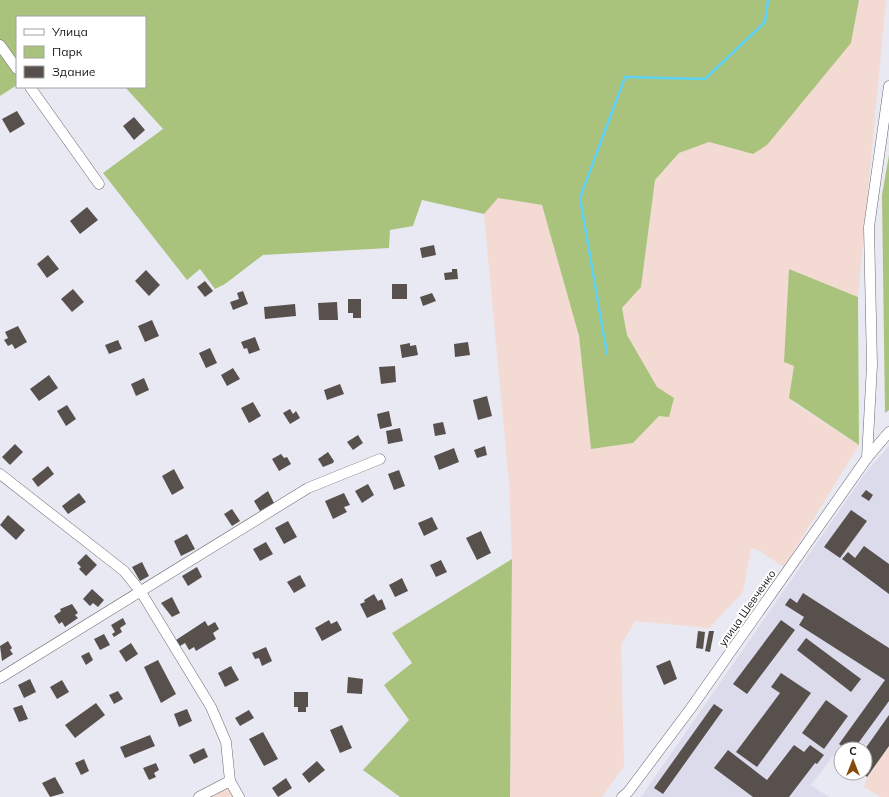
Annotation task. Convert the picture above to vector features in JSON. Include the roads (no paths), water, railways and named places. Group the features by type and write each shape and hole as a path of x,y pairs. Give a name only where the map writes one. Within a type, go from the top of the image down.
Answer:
{"street":[{"path":"0,46 16,68"},
{"path":"867,458 872,365 869,227 889,86"},
{"path":"31,88 99,184"},
{"name":"улица Шевченко","path":"622,797 628,792 691,708 867,458 889,432"},
{"path":"0,678 308,488 380,459"},
{"path":"0,474 124,571 141,592 211,707 226,742 230,781 239,797"},
{"path":"199,797 230,781"}],"waterway":[{"path":"607,354 580,198 625,77 705,79 765,22 768,0"}]}
